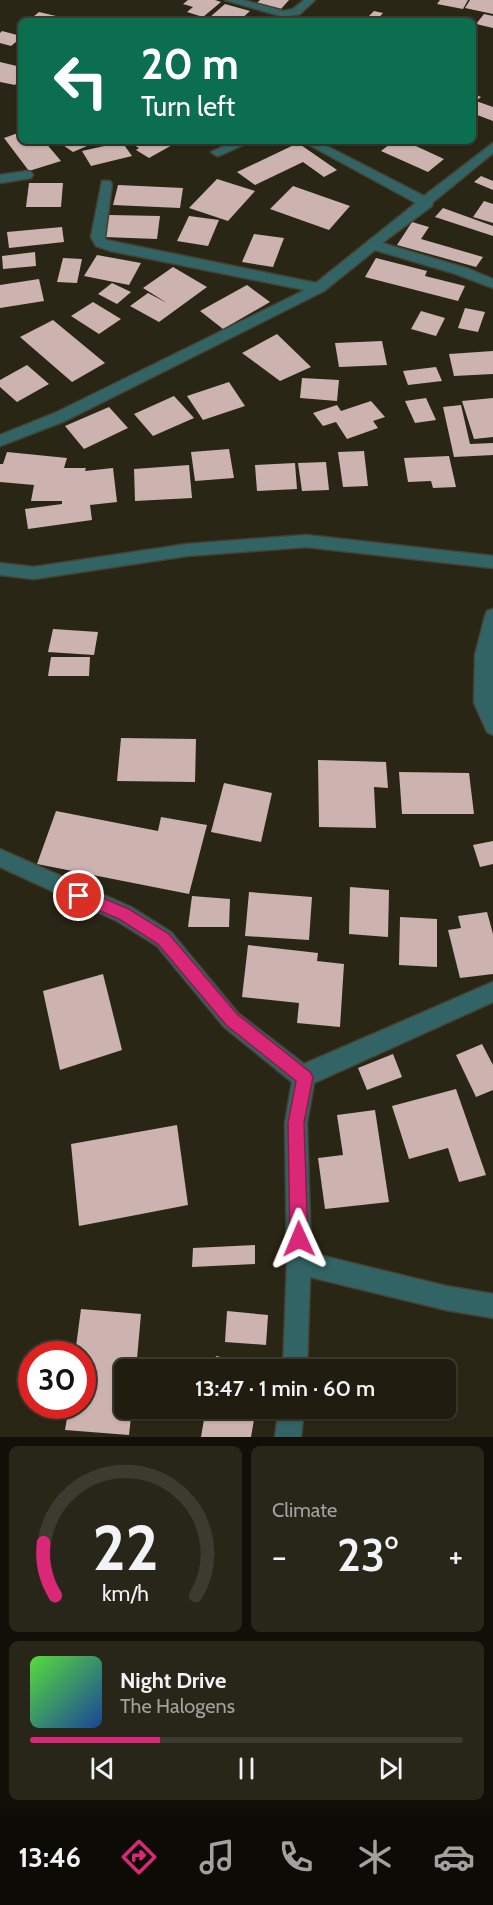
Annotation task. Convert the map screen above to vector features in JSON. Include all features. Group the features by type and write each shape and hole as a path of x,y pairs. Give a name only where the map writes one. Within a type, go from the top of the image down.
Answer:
{"street":[{"path":"230,0 284,14 296,12 310,0"},
{"path":"217,152 238,144"},
{"path":"314,144 427,203"},
{"path":"0,441 60,417 319,288 427,203 493,147"},
{"path":"0,179 27,175"},
{"path":"106,184 98,237 101,243 111,247 319,288"},
{"path":"373,245 461,271 493,284"},
{"path":"0,569 34,573 187,550 306,542 493,562"},
{"path":"493,615 484,655 483,703 493,727"},
{"path":"1,860 124,914 164,939 231,1020 304,1077"},
{"path":"295,1359 299,1262 296,1123 304,1077 312,1071 493,992"},
{"path":"299,1262 446,1298 493,1306"},
{"path":"288,1437 290,1419"}],"building":[{"path":"188,0 221,2 203,17 187,12 193,7 183,4"},
{"path":"260,0 289,0 281,9 257,3"},
{"path":"440,0 468,0 463,9 437,4"},
{"path":"470,0 493,0 493,14 465,8"},
{"path":"225,4 250,11 242,18 209,18"},
{"path":"374,11 383,13 379,18 367,18"},
{"path":"39,12 64,18 32,18"},
{"path":"484,14 493,16 493,28 476,24"},
{"path":"2,31 18,35 18,40 11,46 0,43"},
{"path":"0,62 18,66 18,82 15,85 0,82"},
{"path":"476,101 493,107 493,121 476,115"},
{"path":"18,133 18,144 47,144 61,161 29,171 4,138"},
{"path":"61,144 87,146 73,152"},
{"path":"123,144 132,156 91,166 82,151"},
{"path":"132,144 174,144 149,158 136,150 139,148"},
{"path":"296,144 299,144 337,170 324,177 303,162 255,185 237,172"},
{"path":"390,144 412,144 444,159 428,172 381,151"},
{"path":"481,176 493,181 493,190 474,182"},
{"path":"217,179 255,191 228,221 189,208"},
{"path":"29,183 63,183 61,207 26,207"},
{"path":"118,185 183,188 180,208 113,205"},
{"path":"293,186 350,206 329,230 270,209"},
{"path":"484,201 493,204 493,223 473,217"},
{"path":"443,208 493,226 493,236 435,217"},
{"path":"109,215 160,216 157,239 104,237"},
{"path":"189,216 219,220 208,246 177,241"},
{"path":"412,222 429,227 421,239 483,257 476,267 397,245"},
{"path":"62,227 64,242 9,248 7,232"},
{"path":"254,234 284,238 273,267 242,262"},
{"path":"35,252 36,266 3,269 2,256"},
{"path":"97,255 141,263 129,285 84,276"},
{"path":"63,258 82,259 77,283 57,282"},
{"path":"376,258 427,271 425,276 465,286 458,301 365,277"},
{"path":"173,267 207,287 159,322 130,306 148,293 167,303 143,288"},
{"path":"39,279 44,301 0,308 0,285"},
{"path":"112,283 131,292 117,304 98,294"},
{"path":"247,285 270,302 223,329 200,311"},
{"path":"93,302 121,319 99,334 71,316"},
{"path":"465,308 485,312 478,332 458,328"},
{"path":"421,311 445,318 436,336 411,329"},
{"path":"53,320 105,363 72,382 20,337"},
{"path":"277,334 311,367 280,381 242,353"},
{"path":"382,341 387,365 339,367 335,343"},
{"path":"493,351 493,374 454,376 449,354"},
{"path":"27,365 49,384 17,402 0,387 0,380"},
{"path":"436,367 442,381 408,385 403,371"},
{"path":"302,378 339,380 337,401 300,398"},
{"path":"229,382 245,406 203,420 187,396"},
{"path":"174,396 194,418 153,436 134,414"},
{"path":"426,398 436,420 415,423 405,401"},
{"path":"493,398 493,437 474,439 462,401"},
{"path":"371,401 385,417 373,421 378,428 347,439 336,422 323,426 313,413 337,405 341,411"},
{"path":"461,405 470,444 493,443 493,455 454,457 443,407"},
{"path":"109,407 128,428 84,449 65,426"},
{"path":"229,449 234,478 195,481 191,452"},
{"path":"364,451 368,486 343,487 338,452"},
{"path":"7,452 67,458 64,468 86,468 85,471 113,468 117,502 90,505 92,520 28,529 25,509 62,504 62,501 31,501 34,485 0,482 0,464 3,464"},
{"path":"449,456 456,487 433,488 431,481 408,482 404,458"},
{"path":"326,462 329,490 302,491 298,463"},
{"path":"295,463 297,489 257,491 255,465"},
{"path":"189,465 192,498 135,501 134,469"},
{"path":"53,629 98,632 94,655 48,652"},
{"path":"51,657 90,657 89,676 48,676"},
{"path":"121,738 196,739 195,782 117,781"},
{"path":"318,760 386,762 388,788 374,787 376,828 319,827"},
{"path":"399,772 469,773 474,814 402,814"},
{"path":"224,783 272,793 261,842 211,832"},
{"path":"56,811 158,831 161,817 207,825 189,894 37,864"},
{"path":"493,841 493,864 480,867 473,845"},
{"path":"350,887 389,890 388,937 349,934"},
{"path":"249,892 312,897 309,940 245,936"},
{"path":"192,896 230,899 229,927 188,927"},
{"path":"487,912 493,934 493,974 460,978 448,930 461,928 458,916"},
{"path":"400,917 437,919 437,967 399,965"},
{"path":"248,945 318,953 317,961 344,964 340,1027 297,1023 299,1003 242,997"},
{"path":"103,974 122,1050 60,1070 43,991"},
{"path":"482,1044 493,1065 493,1090 476,1097 456,1055"},
{"path":"393,1054 402,1077 367,1090 358,1068"},
{"path":"456,1089 486,1175 459,1182 448,1148 409,1159 392,1106"},
{"path":"375,1110 389,1202 325,1209 318,1158 343,1155 337,1115"},
{"path":"177,1125 188,1205 79,1226 71,1144"},
{"path":"255,1245 255,1264 192,1267 193,1248"},
{"path":"81,1309 141,1314 137,1359 114,1359 114,1419 131,1419 129,1435 65,1430 67,1419 96,1419 96,1341 77,1341"},
{"path":"227,1311 268,1315 266,1345 225,1342"},
{"path":"204,1419 254,1419 251,1437 201,1437"}],"route":[{"path":"79,896 124,914 164,939 231,1020 304,1077 296,1123 299,1239"}]}
